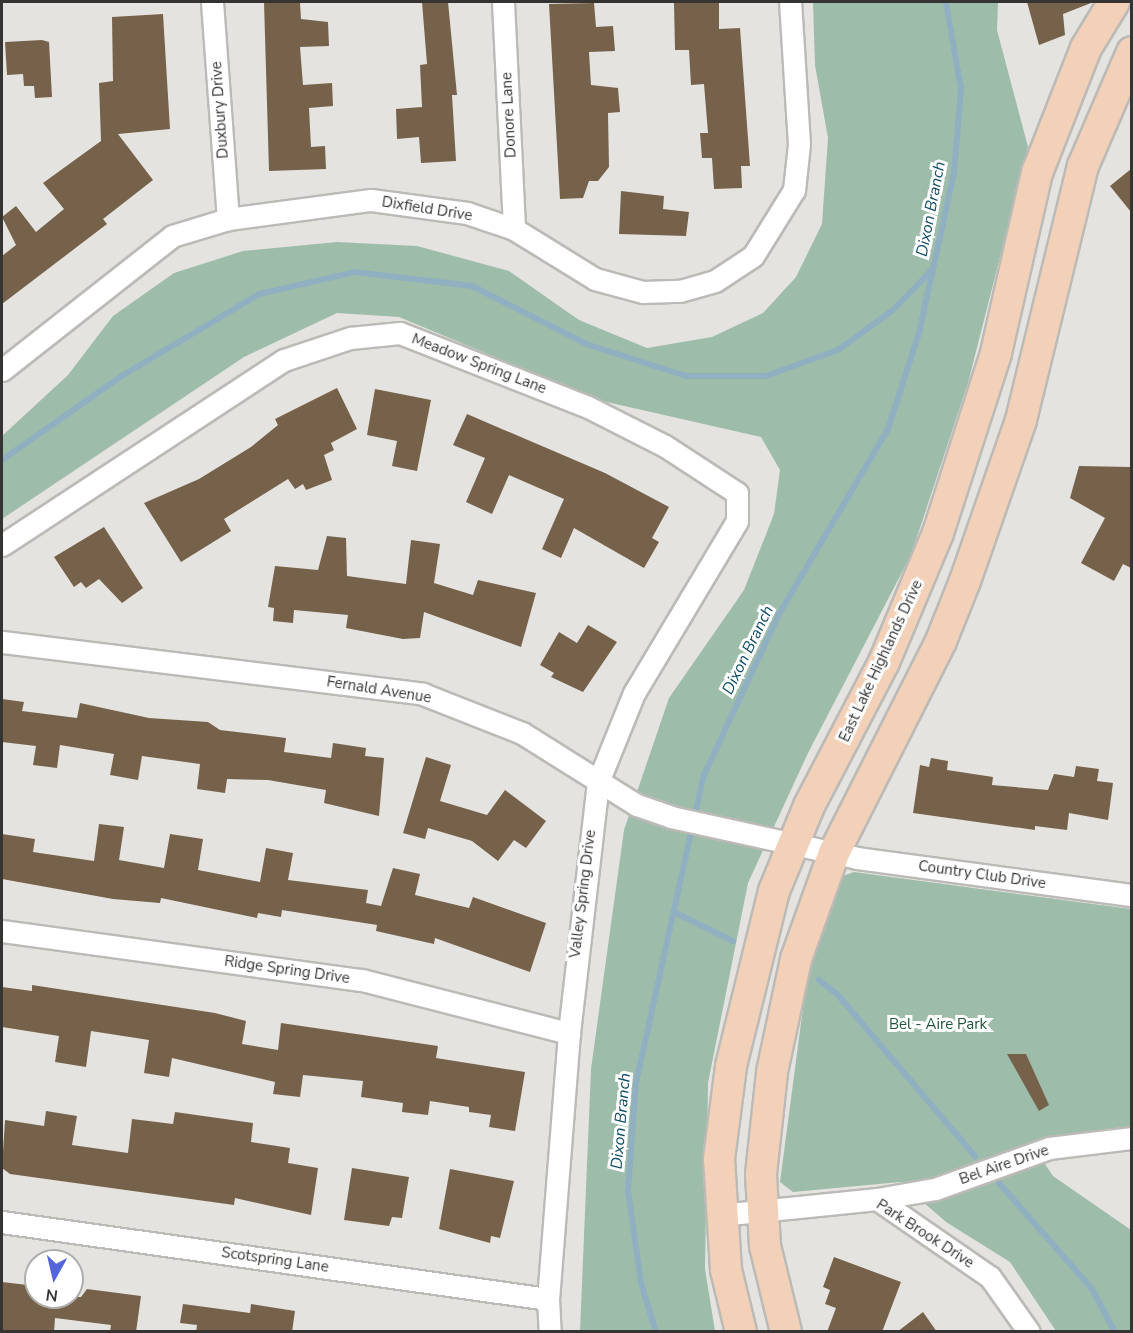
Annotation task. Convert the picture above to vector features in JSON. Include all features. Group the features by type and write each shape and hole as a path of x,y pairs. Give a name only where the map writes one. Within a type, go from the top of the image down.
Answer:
{"main road":[{"name":"East Lake Highlands Drive","path":"741,1332 720,1215 719,1160 731,1066 753,969 791,846 884,662 938,533 996,353 1037,173 1081,59 1114,2"},
{"path":"786,1332 772,1289 761,1211 765,1126 783,1016 834,853 936,651 969,572 1021,420 1083,166 1131,52"}],"street":[{"name":"Duxbury Drive","path":"212,2 228,219"},
{"name":"Donore Lane","path":"503,2 514,229"},
{"name":"Dixfield Drive","path":"2,370 172,236 228,219 371,200 467,213 514,229 595,279 643,292 680,291 737,269 765,241 794,190 799,144 790,2"},
{"name":"Meadow Spring Lane","path":"2,545 284,360 350,338 400,333 588,407 665,446 737,493"},
{"name":"Valley Spring Drive","path":"550,1332 548,1299 569,1033 598,782 634,693 737,522 737,493"},
{"name":"Fernald Avenue","path":"2,642 423,694 522,733 637,805 791,846 834,853"},
{"name":"Country Club Drive","path":"834,853 1131,895"},
{"name":"Ridge Spring Drive","path":"2,931 362,980 569,1033"},
{"name":"Bel Aire Drive","path":"877,1199 935,1189 1049,1148 1131,1138"},
{"name":"Park Brook Drive","path":"720,1215 877,1199 990,1277 1029,1332"},
{"name":"Scotspring Lane","path":"2,1222 548,1299"}],"green space":[{"path":"813,2 998,2 997,30 1028,147 968,383 911,555 808,753 748,883 708,1083 705,1269 715,1331 580,1331 591,1069 624,830 669,698 744,590 774,514 780,470 761,437 598,400 399,317 337,313 244,357 2,519 2,436 68,375 113,316 174,273 243,251 337,242 417,246 509,271 579,320 647,348 712,337 763,313 796,277 822,224 828,138 815,65"},
{"name":"Bel - Aire Park","path":"854,872 1131,909 1131,1131 1031,1143 1053,1176 1131,1230 1131,1331 1056,1331 1010,1262 946,1222 900,1182 793,1192 780,1182 808,970 837,878"}],"building":[{"path":"264,2 300,2 301,19 328,22 329,46 300,47 303,85 332,83 333,106 309,108 311,147 325,146 326,169 269,171"},
{"path":"422,2 448,2 457,95 452,95 456,161 421,163 419,137 397,139 396,109 422,107 420,65 427,64"},
{"path":"719,2 719,29 740,28 750,166 741,166 742,188 714,189 712,158 702,158 700,133 708,133 704,84 691,85 689,50 675,50 674,3"},
{"path":"1027,2 1091,3 1063,14 1065,35 1039,45"},
{"path":"594,3 596,27 613,26 615,51 589,52 591,85 618,88 620,112 608,113 609,167 598,181 589,181 583,198 560,199 549,4"},
{"path":"163,14 170,129 118,134 153,180 103,219 107,224 2,304 2,256 16,245 2,217 16,206 36,232 64,209 43,183 101,141 99,83 113,81 112,17"},
{"path":"42,40 49,42 52,97 35,98 34,86 24,86 23,74 7,75 5,42"},
{"path":"1131,169 1131,212 1110,186"},
{"path":"621,191 664,196 663,209 689,212 686,236 619,234"},
{"path":"337,388 357,429 331,443 334,450 324,455 332,480 306,490 303,484 295,489 288,479 224,519 231,531 181,562 144,503 199,479 251,447 278,425 275,419"},
{"path":"375,389 431,400 417,471 392,466 397,441 367,435"},
{"path":"467,414 605,473 669,507 652,538 659,542 644,568 574,528 561,558 542,549 564,499 509,475 492,514 466,502 485,458 453,445"},
{"path":"1079,466 1131,467 1131,568 1123,564 1114,581 1081,563 1105,518 1070,498"},
{"path":"104,527 143,588 122,603 99,579 86,588 81,582 74,587 54,557"},
{"path":"327,536 346,538 347,576 406,584 411,540 440,544 434,583 473,595 478,580 536,593 521,647 424,612 420,638 403,639 346,628 348,615 294,610 293,623 273,621 274,608 268,607 275,566 318,570"},
{"path":"588,625 617,642 583,692 551,677 554,673 540,665 559,632 577,643"},
{"path":"2,699 24,702 22,711 77,718 80,703 149,718 208,722 220,730 286,738 284,752 331,758 333,743 366,748 365,756 384,758 379,816 324,803 326,790 268,780 227,779 225,793 197,789 200,764 142,756 138,780 110,775 114,754 60,745 57,768 33,765 36,746 2,742"},
{"path":"426,757 451,765 440,801 487,815 505,790 546,821 526,848 514,840 498,861 472,841 428,828 425,839 403,833"},
{"path":"931,758 948,761 947,770 993,777 992,785 1048,790 1054,774 1074,777 1076,766 1099,769 1097,781 1113,783 1108,820 1069,813 1067,830 1035,826 1035,830 913,813 920,765 929,767"},
{"path":"99,824 124,827 119,860 164,868 170,834 203,839 198,870 260,882 266,848 293,853 288,880 368,890 366,903 381,906 393,868 420,874 415,895 469,908 473,897 546,923 530,972 435,938 434,944 376,931 377,925 282,910 281,917 258,913 257,918 161,898 160,903 113,899 2,879 2,834 35,839 33,852 94,861"},
{"path":"32,985 215,1013 246,1021 242,1044 278,1050 281,1023 438,1046 436,1058 525,1072 515,1131 489,1127 491,1115 469,1112 469,1107 430,1101 428,1115 402,1112 403,1103 361,1097 363,1081 303,1075 300,1097 273,1094 275,1082 172,1058 169,1077 144,1073 149,1040 91,1031 86,1067 55,1062 59,1036 2,1027 2,987 32,991"},
{"path":"1007,1054 1026,1054 1049,1105 1039,1111"},
{"path":"46,1111 77,1116 72,1145 128,1153 132,1119 173,1124 175,1112 253,1123 251,1142 290,1148 288,1163 318,1168 311,1215 235,1198 234,1205 10,1174 2,1168 5,1120 44,1126"},
{"path":"352,1168 409,1177 402,1218 392,1217 389,1226 344,1220"},
{"path":"450,1169 514,1181 500,1238 491,1236 490,1243 439,1229"},
{"path":"834,1257 901,1282 882,1332 827,1332 836,1308 825,1304 830,1290 823,1287"},
{"path":"2,1282 24,1285 24,1309 84,1309 84,1293 87,1289 141,1296 136,1332 110,1332 111,1325 55,1318 54,1332 2,1332"},
{"path":"183,1304 250,1313 251,1304 295,1311 292,1332 196,1332 197,1325 180,1323"},
{"path":"923,1312 937,1332 897,1332"}],"waterway":[{"name":"Dixon Branch","path":"656,1332 641,1283 628,1190 636,1083 704,775 779,614 888,429 919,333 954,173 961,89 946,2"},
{"path":"2,460 120,377 259,294 355,272 472,286 589,345 686,376 766,376 838,350 893,310 933,269"},
{"path":"674,912 733,941"},
{"path":"819,980 837,994 975,1156"},
{"path":"999,1183 1092,1289 1115,1332"}]}
